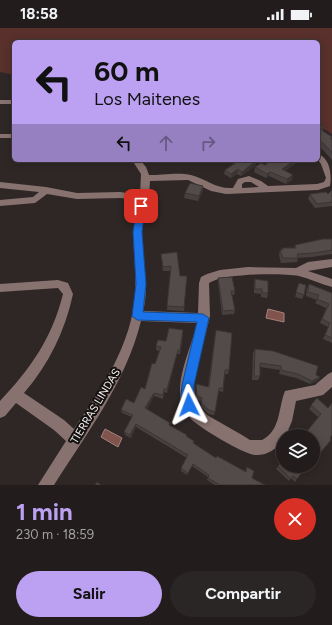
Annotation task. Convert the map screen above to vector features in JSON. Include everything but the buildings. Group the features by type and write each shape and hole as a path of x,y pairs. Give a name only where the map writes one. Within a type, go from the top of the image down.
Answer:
{"street":[{"path":"0,102 12,102"},
{"path":"0,136 12,136"},
{"path":"138,162 142,166 147,178 184,176 198,180 218,190 237,190 318,187 327,184 330,178 330,173 325,163 320,158"},
{"name":"TIERRAS LINDAS","path":"45,485 100,402 118,369 137,316 141,284 138,223 147,178"},
{"path":"0,185 46,190 84,197 120,195 144,198"},
{"path":"0,203 35,200 46,190"},
{"path":"298,272 308,266 332,263"},
{"path":"332,284 298,272 262,271 211,275 206,279 204,284 203,318 188,385 187,396 189,405 201,419 255,448 268,446 285,422 290,405 290,396 318,391 332,378"},
{"path":"0,288 58,284 64,286 68,294 54,341 38,366 0,411"},
{"path":"137,316 203,318"},
{"path":"15,395 59,425 75,440"}],"shaded area":[{"path":"0,28 332,28 332,134 320,126 320,40 12,40 12,75 0,72"},
{"path":"268,309 284,313 284,322 266,318"},
{"path":"105,429 122,438 118,447 101,437"}],"route":[{"path":"141,206 138,223 138,240 141,284 137,316 203,318 199,340 190,372 187,396 189,405"}]}
